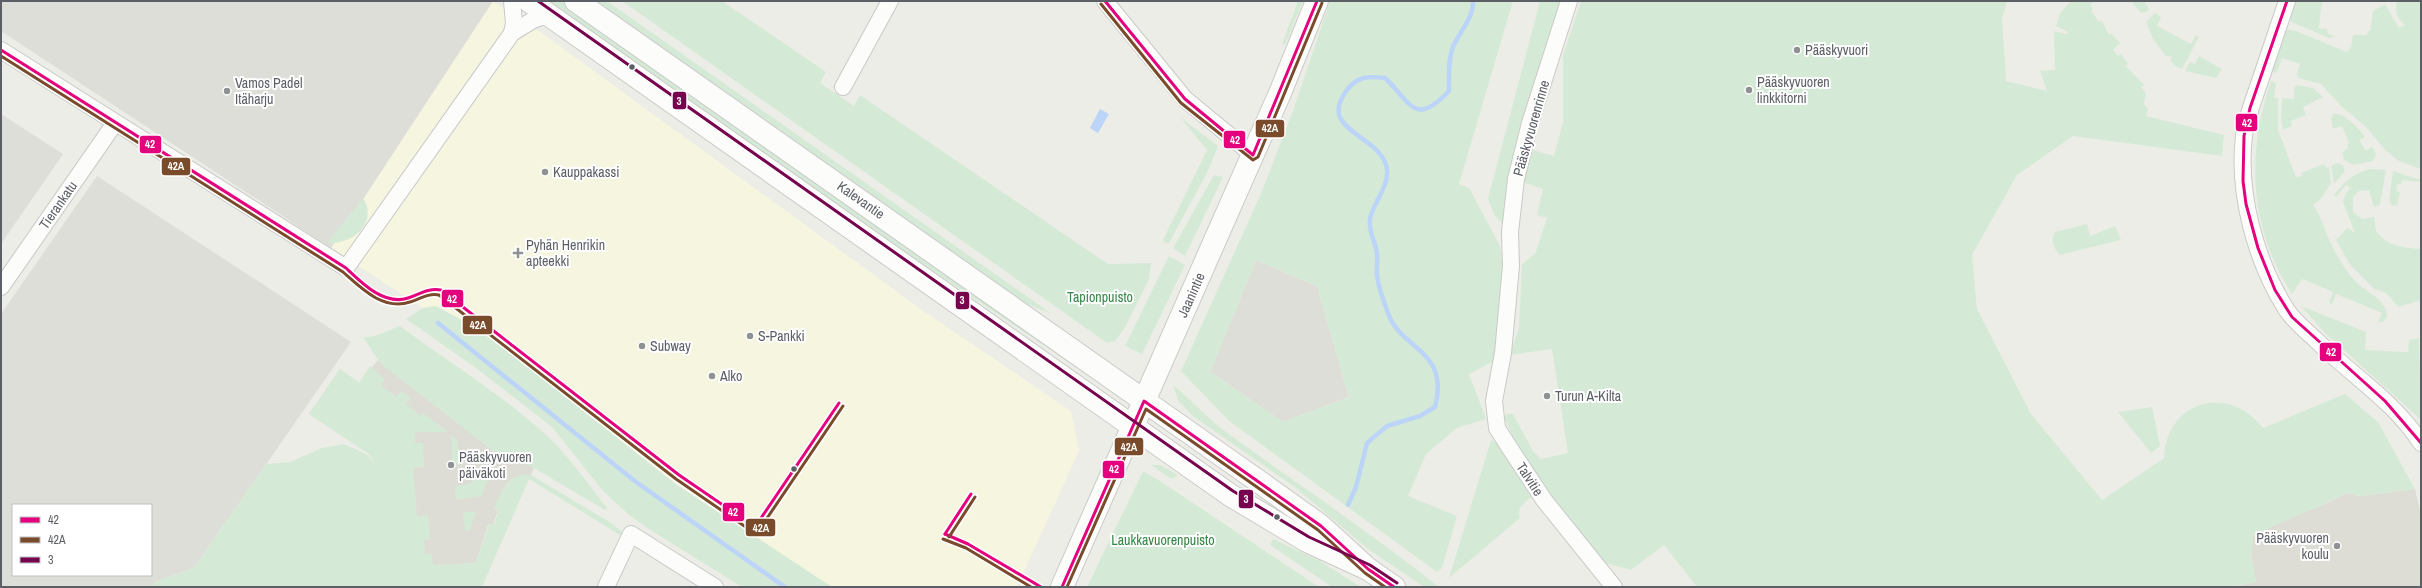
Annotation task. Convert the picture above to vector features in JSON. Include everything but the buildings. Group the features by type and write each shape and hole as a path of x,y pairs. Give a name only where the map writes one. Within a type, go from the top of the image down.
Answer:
{"main road":[{"name":"Kalevantie","path":"529,1 895,258 1133,428 1230,494 1295,534 1368,569"},
{"name":"Kalevantie","path":"576,1 1321,526 1368,569"},
{"name":"Jaanintie","path":"1062,587 1253,155 1317,1"},
{"path":"1368,569 1394,587"}],"street":[{"path":"512,1 514,23 512,33"},
{"path":"843,87 890,1"},
{"path":"1105,1 1184,99 1253,155"},
{"name":"Pääskyvuorenrinne","path":"1503,353 1511,266 1510,232 1516,179 1530,123 1570,1"},
{"path":"2287,1 2252,103 2244,136 2243,164 2249,218 2256,244 2266,271 2287,311 2316,341 2403,419 2421,443"},
{"path":"1,50 346,268 512,33 533,20 548,15"},
{"name":"Tierankatu","path":"1,287 115,123"},
{"name":"Talvitie","path":"1503,353 1494,402 1498,428 1544,500 1614,587"},
{"path":"606,587 630,534 715,587"}],"shaded area":[{"path":"1,1 493,1 331,248 1,31"},
{"path":"493,1 543,34 922,310 1071,411 1079,451 1017,587 832,587 677,485 467,324 443,309 435,306 423,308 331,248"},
{"path":"1,114 63,154 1,244"},
{"path":"97,176 351,342 194,568 155,582 152,587 1,587 1,314"},
{"path":"1256,260 1317,286 1349,397 1283,422 1210,372"},
{"name":"Pääskyvuoren päiväkoti","path":"378,360 496,453 522,461 534,468 531,475 522,475 507,483 493,525 488,525 476,563 417,566 383,480 369,454 309,414 340,369 359,383"},
{"name":"Pääskyvuoren koulu","path":"2415,489 2421,515 2421,587 2230,587 2256,582 2251,556 2253,536 2277,523 2327,503 2347,493 2361,496"}],"green space":[{"path":"542,1 563,1 1094,375 1092,378 880,235"},
{"path":"596,1 607,1 1052,314 1017,300"},
{"name":"Tapionpuisto","path":"622,1 722,1 826,72 820,83 854,106 860,95 1108,264 1151,263 1149,279 1124,329 1115,341 1107,343"},
{"path":"1298,1 1303,1 1285,45 1282,44"},
{"path":"1330,1 1513,1 1459,184 1469,188 1500,246 1503,267 1499,301 1498,355 1494,361 1469,374 1486,419 1457,428 1426,454 1408,496 1457,516 1442,568 1437,572 1229,421 1181,371 1262,191 1294,108","holes":["1256,260 1317,286 1349,397 1283,422 1210,372"]},
{"path":"1540,1 1560,1 1524,120 1503,224 1494,215 1488,199"},
{"path":"1581,1 2007,1 2002,19 2006,81 2047,91 2040,71 2055,70 2054,31 2066,34 2068,32 2056,26 2060,13 2071,1 2095,1 2090,5 2093,8 2091,11 2099,22 2102,20 2109,35 2111,33 2120,43 2113,50 2118,56 2121,54 2128,64 2126,66 2144,85 2141,87 2146,94 2144,104 2148,109 2146,116 2224,135 2222,156 2073,136 2017,175 1972,255 1977,309 2031,414 2102,500 2164,458 2167,438 2176,423 2187,411 2202,404 2217,402 2233,406 2249,414 2263,428 2345,394 2378,422 2415,489 2361,496 2347,493 2253,536 2251,556 2256,582 2230,587 1697,587 1664,545 1631,570 1605,563 1547,490 1517,446 1504,417 1507,414 1513,414 1533,451 1541,459 1568,453 1552,349 1510,355 1519,328 1522,264 1535,254 1547,218 1537,215 1543,189 1525,183 1524,180 1533,150 1554,156 1563,122 1563,55"},
{"path":"2131,1 2144,1 2149,9 2146,12 2141,13"},
{"path":"2294,1 2322,1 2319,28 2327,29 2328,34 2336,37 2329,38 2287,20"},
{"path":"2397,1 2421,1 2421,169 2399,161 2386,151 2366,127 2340,105 2321,84 2298,78 2297,74 2300,64 2282,58 2277,73 2270,71 2284,29 2296,31 2347,52 2351,47 2353,35 2367,35 2368,31 2370,31 2373,11 2385,4 2399,28 2405,25 2397,14"},
{"path":"2155,13 2161,17 2157,26 2191,44 2196,35 2199,37 2182,69 2175,66 2170,60 2172,58 2171,56 2166,56 2153,39 2146,22"},
{"path":"2199,56 2222,69 2216,78 2185,71 2190,62 2195,64"},
{"path":"2271,81 2276,83 2274,98 2278,98 2278,130 2296,177 2302,176 2301,173 2324,164 2326,168 2329,167 2331,183 2321,199 2313,205 2319,214 2336,253 2345,269 2356,282 2381,301 2384,306 2387,317 2383,322 2378,322 2382,313 2336,294 2332,304 2329,303 2333,292 2302,279 2292,294 2278,269 2267,243 2260,217 2256,190 2255,163 2258,136 2263,108"},
{"path":"2297,85 2313,88 2323,97 2303,107 2306,115 2291,121 2292,126 2283,130 2281,119 2282,98 2294,99 2294,88"},
{"path":"2333,114 2342,115 2351,121 2365,137 2359,140 2366,151 2372,147 2376,154 2373,161 2353,165 2344,160 2342,152 2349,148 2347,145 2349,143 2342,126 2333,129 2331,119"},
{"path":"1180,117 1218,146 1208,171 1169,243 1166,243 1163,240 1207,150"},
{"path":"2337,163 2343,165 2345,171 2334,184 2331,166"},
{"path":"2372,169 2386,170 2380,205 2374,207 2369,190 2359,191 2353,197 2353,212 2362,219 2374,217 2377,232 2381,237 2391,243 2409,248 2421,249 2421,300 2398,307 2388,295 2382,291 2374,289 2351,266 2336,240 2347,228 2355,233 2343,202 2346,193 2351,188 2346,185 2336,197 2334,195 2351,178 2361,172"},
{"path":"2393,171 2421,180 2421,182 2402,180 2401,184 2397,184 2396,191 2400,192 2397,206 2393,205 2393,207 2389,201"},
{"path":"1214,175 1223,177 1185,256 1173,248"},
{"path":"363,198 367,207 368,216 360,231 354,236 345,240 336,243 327,243"},
{"path":"2087,224 2090,236 2115,226 2121,240 2059,255 2053,244 2055,232"},
{"path":"1169,256 1185,265 1142,354 1125,346"},
{"path":"435,306 479,329 677,485 832,587 742,587 647,528 628,514 603,491 552,427 476,368 406,319 423,308"},
{"path":"2301,306 2366,332 2365,350 2408,352 2409,340 2419,338 2421,420 2324,332"},
{"path":"400,326 510,404 527,418 553,441 607,508 605,510 522,461 496,453 385,367 376,357 363,337 377,335"},
{"path":"370,366 385,379 381,385 396,397 401,391 410,398 406,404 420,416 423,413 448,432 415,432 415,443 423,443 424,467 413,468 417,516 428,515 430,539 424,540 425,554 432,554 433,565 476,563 489,524 494,525 498,511 494,508 503,489 511,479 523,475 531,475 613,524 623,533 623,537 529,479 482,587 152,587 155,582 194,568 266,464 290,462 322,448 344,444 368,455 375,466 369,454 309,414 340,369 359,383"},
{"path":"1173,386 1222,429 1358,526 1439,587 1424,587 1368,549 1296,488 1194,417 1179,402"},
{"path":"2152,407 2160,446 2151,453 2118,412"},
{"path":"451,435 457,440 460,464 453,465"},
{"path":"1491,440 1504,447 1532,496 1520,508 1520,518 1449,578"},
{"path":"1151,465 1160,465 1178,475 1171,479"},
{"path":"484,467 489,475 482,496 456,500 455,486 470,484"},
{"name":"Laukkavuorenpuisto","path":"1143,471 1163,483 1319,587 1087,587"},
{"path":"463,512 476,512 470,530 465,531"},
{"path":"1273,539 1318,560 1361,587 1332,587 1270,545"}],"water":[{"path":"1100,109 1109,114 1098,133 1090,128"}],"waterway":[{"path":"1348,505 1356,487 1367,443 1387,426 1420,416 1435,407 1438,388 1436,373 1430,362 1422,352 1403,336 1394,326 1381,294 1377,272 1376,249 1371,233 1370,219 1386,182 1387,170 1383,158 1375,148 1345,124 1339,115 1339,104 1351,85 1359,80 1369,77 1385,78 1407,102 1414,107 1420,109 1428,108 1437,102 1449,91 1451,52 1469,19 1473,7 1473,1"},
{"path":"438,323 636,482 785,587"}],"transit line":[{"name":"3","path":"538,1 1233,491 1309,537 1370,565 1397,583"},
{"name":"42","path":"1105,1 1185,99 1253,155 1317,1"},
{"name":"42","path":"2287,1 2250,108 2244,136 2243,181 2246,204 2258,248 2275,290 2292,317 2385,401 2421,443"},
{"name":"42A","path":"1101,4 1181,103 1253,160 1258,157 1322,3"},
{"name":"42","path":"1,50 346,268 374,292 390,299 399,300 428,291 441,290 679,475 755,527 839,403"},
{"name":"42A","path":"1,56 343,272 365,291 382,301 400,304 428,296 439,295 676,479 753,532 759,530 843,406"},
{"name":"42","path":"1062,587 1144,401 1321,526 1368,569 1394,587"},
{"name":"42A","path":"1067,587 1146,409 1318,530 1365,573 1385,587"},
{"name":"42","path":"945,534 971,494"},
{"name":"42A","path":"949,537 975,497"},
{"name":"42","path":"945,534 968,544 1041,587"},
{"name":"42A","path":"943,539 966,548 1031,587"}],"place":[{"name":"Pääskyvuori","path":"1797,50"},
{"name":"Pääskyvuoren linkkitorni","path":"1749,90"},
{"name":"Vamos Padel Itäharju","path":"227,91"},
{"name":"Kauppakassi","path":"545,172"},
{"name":"Pyhän Henrikin apteekki","path":"518,253"},
{"name":"S-Pankki","path":"750,336"},
{"name":"Subway","path":"642,346"},
{"name":"Alko","path":"712,376"},
{"name":"Turun A-Kilta","path":"1547,396"},
{"name":"Pääskyvuoren päiväkoti","path":"451,465"},
{"name":"Pääskyvuoren koulu","path":"2337,546"}]}
